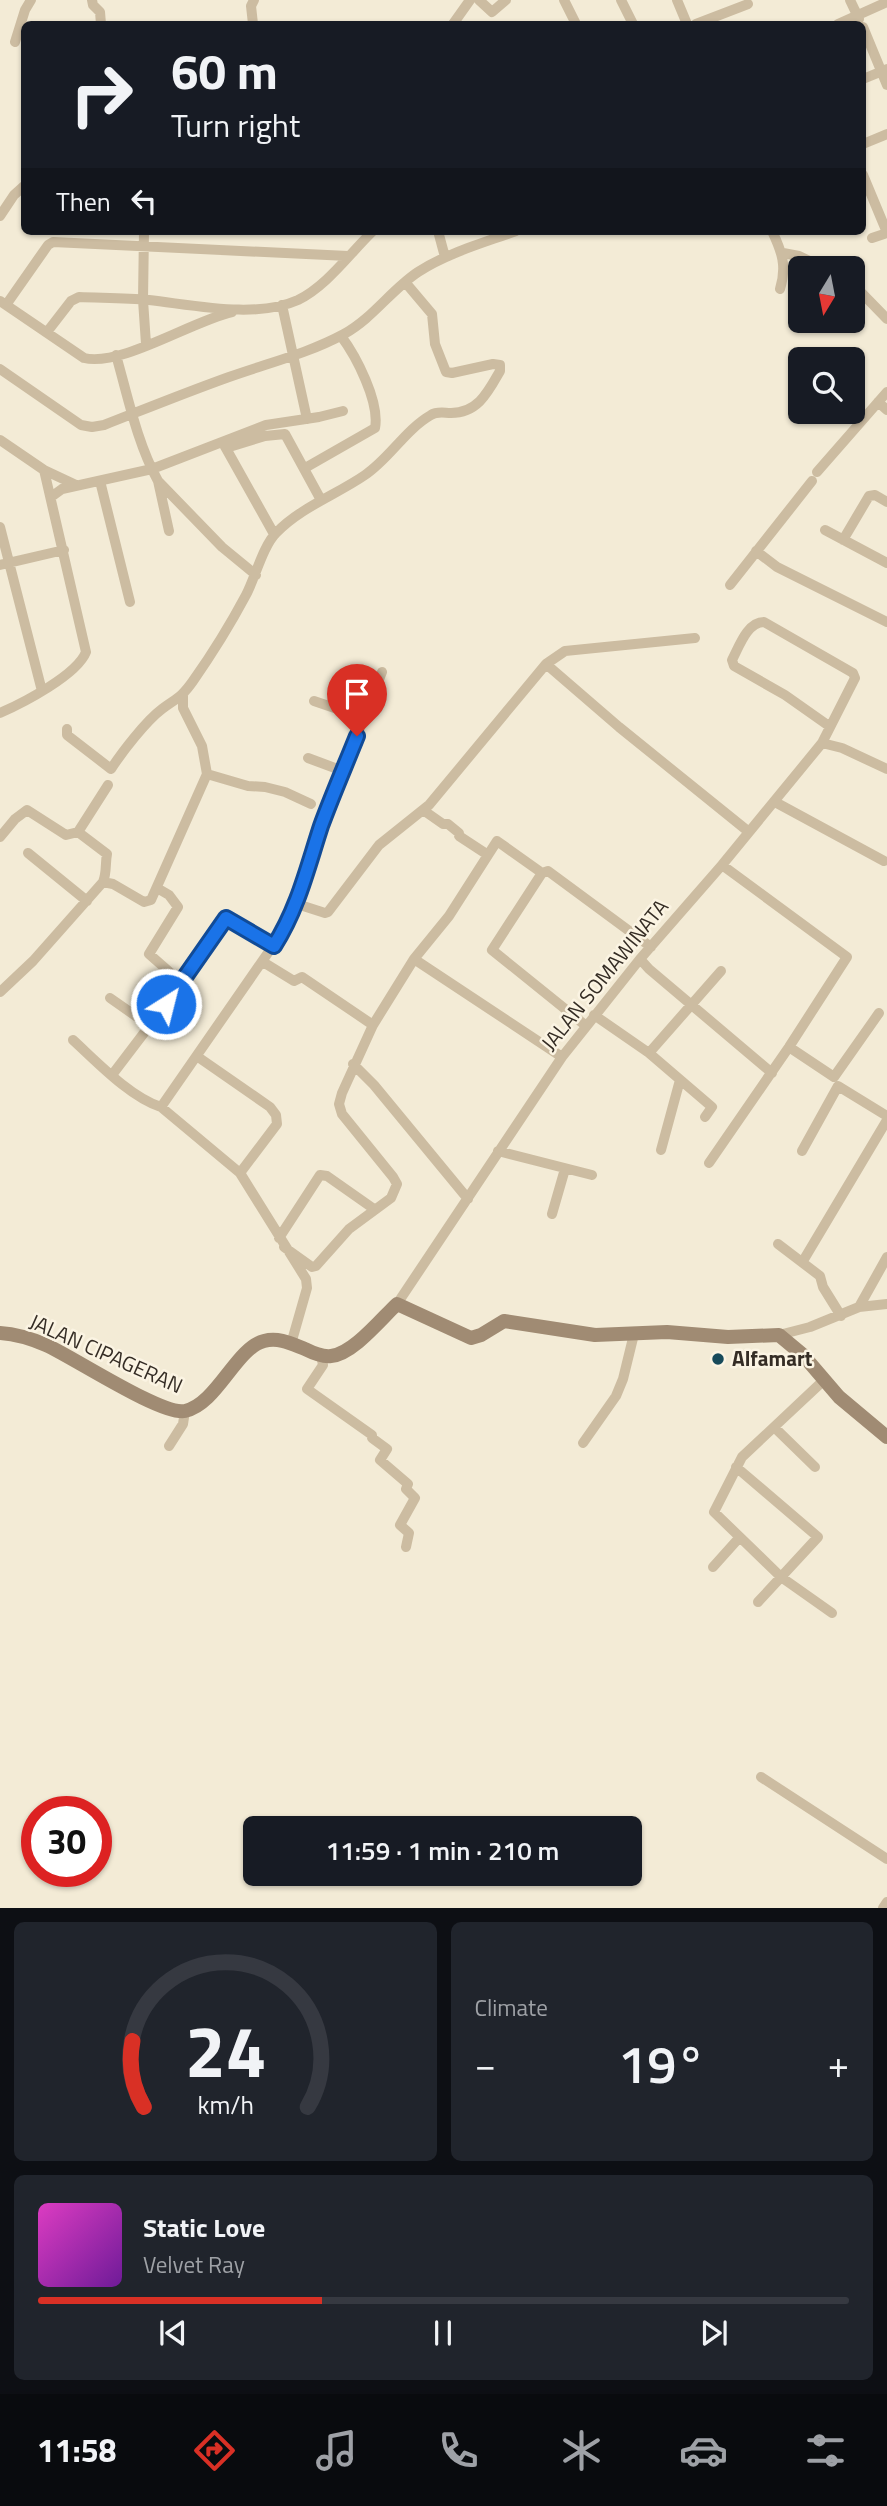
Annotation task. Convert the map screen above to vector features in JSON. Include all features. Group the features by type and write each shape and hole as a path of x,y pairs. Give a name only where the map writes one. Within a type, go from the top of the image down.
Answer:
{"street":[{"path":"22,21 31,0"},
{"path":"92,0 100,12 101,21"},
{"path":"253,21 251,6 254,0"},
{"path":"455,21 470,0"},
{"path":"479,0 492,12 506,0"},
{"path":"564,0 574,21"},
{"path":"621,0 632,21"},
{"path":"677,0 686,21"},
{"path":"850,0 860,21"},
{"path":"863,21 887,2"},
{"path":"704,21 748,4"},
{"path":"15,43 21,23"},
{"path":"866,33 885,70 887,85"},
{"path":"866,78 885,70"},
{"path":"866,143 887,134"},
{"path":"866,183 886,230 884,234 872,239"},
{"path":"0,216 21,189"},
{"path":"144,235 143,300 146,344"},
{"path":"348,256 53,242 3,303 84,358 99,360 220,314 282,305 300,299 325,280 348,256 367,235"},
{"path":"439,235 445,257"},
{"path":"0,369 80,425 92,428 104,425 230,376 295,356 341,336 370,316 419,271 445,257 505,235"},
{"path":"774,235 783,253 784,275 780,289"},
{"path":"783,253 799,256"},
{"path":"66,729 67,735 111,769 122,752 155,716 183,695 221,639 256,575 274,534 321,500 364,476 390,454 412,427 435,412 470,410 480,402 500,371 500,365 446,372 435,344 432,314 405,282"},
{"path":"865,296 887,319"},
{"path":"47,332 76,298 143,300 243,309"},
{"path":"282,305 307,419"},
{"path":"305,468 375,428 376,418 363,375 341,336"},
{"path":"116,355 133,414 158,481 169,531"},
{"path":"730,585 815,477 887,392"},
{"path":"878,402 887,410"},
{"path":"224,445 266,425 343,411"},
{"path":"51,497 62,489 76,485 152,469 224,445 281,433 285,434 321,500"},
{"path":"0,440 44,470 76,485"},
{"path":"224,445 274,534"},
{"path":"0,713 42,691 83,660 86,652 44,470"},
{"path":"100,481 130,602"},
{"path":"158,481 222,547 256,575"},
{"path":"843,540 869,496 875,495 887,502"},
{"path":"0,527 5,564 42,691"},
{"path":"825,530 887,563"},
{"path":"5,564 64,550"},
{"path":"756,551 777,567 887,622"},
{"name":"JALAN SOMAWINATA","path":"397,1304 585,1025 822,743 855,678 853,673 764,622 752,626 732,660 734,666 785,695 829,726"},
{"path":"297,904 328,912 379,845 423,810 546,664 565,651 695,638"},
{"path":"546,664 749,832"},
{"path":"161,1107 288,924 324,819 382,672"},
{"path":"103,882 113,884 144,902 151,900 206,774 202,746 183,708 183,695"},
{"path":"314,701 364,718"},
{"path":"822,743 842,748 887,769"},
{"path":"308,758 344,771"},
{"path":"206,774 285,792 311,804"},
{"path":"1,834 26,810 66,835 78,832 108,785"},
{"path":"775,802 884,861"},
{"path":"423,810 443,824 448,824 458,836 488,855"},
{"path":"2,987 103,882 107,873 107,854 78,832"},
{"path":"281,1243 312,1267 316,1266 349,1229 391,1198 397,1184 342,1114 339,1104 353,1064 373,1024 414,958 449,916 495,841 542,873"},
{"path":"28,853 87,901"},
{"path":"709,1163 772,1073 847,957 722,865"},
{"path":"585,1025 492,950 542,873 548,871 569,884 652,947"},
{"path":"157,888 169,895 178,906 149,954 182,983"},
{"path":"112,1075 182,983 226,918 274,946"},
{"path":"414,958 562,1057"},
{"path":"640,959 772,1073"},
{"path":"263,961 294,981 302,977 373,1024"},
{"path":"649,1053 720,971"},
{"path":"110,998 150,1026"},
{"path":"789,1047 834,1077 879,1013"},
{"path":"594,1015 649,1053 712,1108 705,1117"},
{"path":"73,1040 112,1075 149,1103 161,1107 240,1173 281,1243 306,1279 307,1288 291,1344"},
{"path":"198,1057 270,1107 276,1115 276,1124 240,1173"},
{"path":"353,1064 374,1084 468,1199"},
{"path":"661,1150 680,1080"},
{"path":"802,1151 838,1086 887,1118 803,1261"},
{"path":"498,1151 592,1175"},
{"path":"552,1214 565,1168"},
{"path":"281,1243 320,1175 327,1176 374,1209"},
{"path":"778,1244 820,1276 823,1287 841,1315"},
{"path":"859,1307 887,1257"},
{"path":"406,1547 409,1533 400,1525 415,1498 406,1489 408,1484 380,1460 387,1450 372,1438 372,1435 307,1389 323,1365 321,1355 331,1356 348,1350 397,1304 471,1338 505,1321 595,1335 667,1332 728,1337 779,1335 810,1327 859,1307 887,1304"},
{"name":"JALAN CIPAGERAN","path":"0,1333 47,1346 128,1390 173,1410 185,1411 208,1397 250,1349 261,1342 279,1340 321,1355"},
{"path":"583,1443 616,1396 624,1379 634,1334"},
{"path":"779,1335 798,1350 823,1381 885,1431"},
{"path":"823,1381 742,1457 714,1511 781,1577 832,1613"},
{"path":"169,1446 183,1424 185,1411"},
{"path":"774,1427 815,1466"},
{"path":"736,1467 818,1537 758,1602"},
{"path":"713,1567 739,1538"},
{"path":"761,1777 887,1859"},
{"path":"883,1908 887,1902"}],"place":[{"name":"Alfamart","path":"718,1359"}],"route":[{"path":"166,1004 226,918 274,946 297,904 324,819 357,736"}]}
